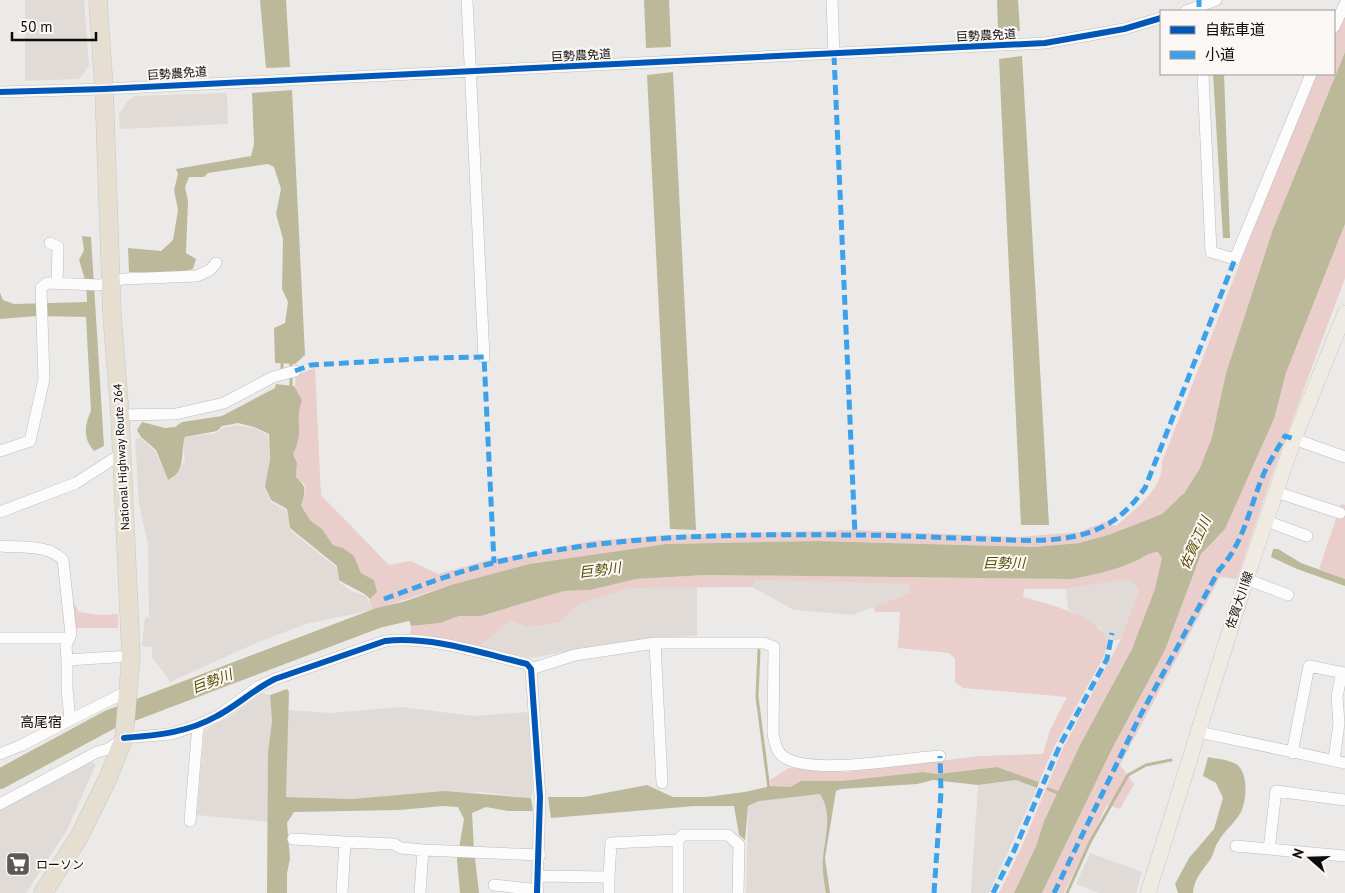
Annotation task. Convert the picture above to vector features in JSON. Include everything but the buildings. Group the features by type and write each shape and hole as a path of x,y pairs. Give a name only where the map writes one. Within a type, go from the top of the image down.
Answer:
{"highway":[{"name":"National Highway Route 264","path":"42,893 79,837 108,778 124,735 128,695 130,656 120,415 105,283 104,89 98,0"}],"main road":[{"name":"佐賀大川線","path":"1148,893 1246,579 1294,439 1345,313"}],"street":[{"path":"467,0 484,357"},
{"path":"832,0 834,55"},
{"path":"1200,9 1216,0"},
{"path":"1335,25 1345,4"},
{"name":"巨勢農免道","path":"0,92 104,89 834,55 1045,43 1124,29 1160,18"},
{"path":"1203,75 1211,252 1235,259 1311,75"},
{"path":"50,243 58,247 57,284"},
{"path":"0,451 30,441 44,379 41,288 48,283 84,284 197,276 210,270 216,262"},
{"path":"120,415 176,414 224,403 273,377 295,371"},
{"path":"1294,439 1345,457"},
{"path":"0,512 76,483 121,454"},
{"path":"1276,492 1340,512"},
{"path":"1266,521 1307,536"},
{"path":"0,546 41,549 57,553 63,560 71,634 66,646 70,720"},
{"path":"1246,579 1288,595"},
{"path":"0,638 69,638"},
{"path":"0,804 97,752 108,749 124,735 171,734 198,725 218,716 258,687 385,641 402,639 441,644 526,664 531,669 540,797 538,892 494,886"},
{"path":"531,669 574,655 655,643 727,641 764,643 774,647 773,734 776,746 783,756 796,762 843,765 940,756"},
{"path":"655,643 662,783"},
{"path":"67,660 130,656"},
{"path":"1199,732 1292,753 1340,762 1337,696 1343,673 1309,666 1292,753"},
{"path":"0,754 22,745 70,720 128,695"},
{"path":"190,821 198,725"},
{"path":"1269,849 1276,791 1345,800"},
{"path":"609,893 611,843 678,840 683,835 728,835 738,845 738,893"},
{"path":"294,839 394,844 401,848 422,850 540,855"},
{"path":"678,840 678,893"},
{"path":"342,893 345,842"},
{"path":"1236,846 1345,856"},
{"path":"420,893 422,850"},
{"path":"538,876 609,877"}],"shaded area":[{"path":"25,0 84,0 89,66 79,79 25,81"},
{"path":"1345,12 1345,52 1273,229 1226,373 1212,437 1200,468 1185,492 1162,514 1111,534 1079,543 1034,547 818,541 666,544 529,564 451,585 373,610 369,600 377,592 374,580 361,573 354,556 343,548 333,545 322,529 310,520 301,504 306,492 304,484 296,477 297,463 292,454 296,444 299,425 295,385 296,375 315,368 321,495 389,565 411,561 438,574 492,559 529,554 590,541 667,535 854,530 1019,537 1079,532 1104,522 1116,526 1139,506 1158,481 1162,462 1314,75 1335,75 1335,32"},
{"path":"227,93 228,124 120,129 119,115 127,102 135,96"},
{"path":"1345,224 1345,278 1272,475 1237,579 1220,577 1120,765 1134,784 1120,809 1107,805 1064,893 1042,893 1113,747 1165,650 1201,554 1225,529 1274,419 1286,373"},
{"path":"238,425 254,428 268,435 270,461 265,489 271,502 287,511 290,530 337,568 339,582 351,591 366,596 373,610 306,624 256,643 170,682 152,658 152,647 142,646 145,617 155,619 149,617 148,544 139,504 135,439 140,438 155,451 168,480 174,478 185,460 183,445 186,437 217,433 222,428"},
{"path":"1341,504 1345,505 1345,579 1319,569"},
{"path":"1159,545 1171,558 1132,649 1081,743 1044,821 1036,846 1014,893 999,893 1022,846 1062,750 1121,639 1139,589 1129,579 1066,589 1024,589 1023,597 1084,617 1103,632 1107,641 1104,656 1054,747 1039,782 997,767 938,774 923,772 841,781 801,781 790,787 771,786 770,780 789,768 846,772 981,756 1043,754 1050,730 1067,697 963,688 955,682 955,659 949,653 898,648 900,612 875,612 873,607 911,593 908,584 755,580 752,587 630,588 579,604 559,623 528,627 511,621 476,648 410,636 411,626 440,623 459,616 481,616 564,591 590,590 636,579 706,575 1072,579 1118,568 1140,558"},
{"path":"1129,579 1139,589 1121,639 1107,642 1101,628 1068,609 1066,589"},
{"path":"754,580 908,584 911,593 852,615 794,610 752,587"},
{"path":"697,586 697,636 654,638 606,644 532,658 476,648 511,621 528,627 559,623 579,604 630,588"},
{"path":"72,599 79,612 100,615 118,614 118,628 76,628"},
{"path":"261,693 270,695 272,721 268,752 268,822 197,815 204,731 230,716"},
{"path":"401,707 474,716 528,712 533,787 531,798 481,792 353,799 286,797 288,710 331,713"},
{"path":"91,762 96,764 67,830 26,893 0,893 0,810"},
{"path":"1016,780 1037,788 989,893 971,893 978,785"},
{"path":"820,794 827,805 828,824 823,860 826,893 746,893 748,806 758,801"},
{"path":"1090,853 1142,872 1136,893 1099,893 1076,884"}],"water":[{"path":"260,0 286,0 290,67 266,68"},
{"path":"644,0 669,0 671,47 646,48"},
{"path":"997,0 1018,0 1020,31 998,30"},
{"name":"佐賀江川","path":"1345,52 1345,224 1286,373 1274,419 1225,529 1201,554 1165,650 1113,747 1042,893 1014,893 1036,846 1044,821 1081,743 1132,649 1155,589 1162,558 1158,552 1151,553 1118,568 1072,579 706,575 636,579 590,590 564,591 481,616 459,616 440,623 411,626 403,602 451,585 529,564 666,544 818,541 1034,547 1079,543 1111,534 1162,514 1185,492 1200,468 1212,437 1226,373 1273,229"},
{"path":"1022,56 1049,525 1021,525 999,59"},
{"path":"673,72 696,530 670,529 647,75"},
{"path":"1213,75 1224,75 1230,238 1223,238"},
{"path":"292,90 305,355 295,364 275,363 274,328 285,323 288,302 282,289 283,239 276,214 281,189 274,167 268,164 208,173 204,177 189,177 185,187 188,201 186,253 196,259 193,269 179,272 129,272 128,248 161,251 173,240 178,210 174,190 178,174 176,169 251,156 254,144 252,93"},
{"path":"82,236 91,237 104,446 94,451 86,437 86,427 91,411 86,317 37,316 0,319 0,293 3,300 14,304 87,302 86,283 79,260 84,250"},
{"path":"276,384 294,386 302,400 297,446 293,454 297,463 296,477 304,487 301,505 310,520 322,529 333,545 343,548 354,556 361,573 374,580 377,592 370,599 339,580 337,566 290,528 287,509 271,500 265,487 270,459 269,434 254,427 238,423 222,426 217,431 185,437 180,467 178,472 168,480 156,450 141,437 137,430 142,422 165,428 175,427 182,422 222,416 275,388"},
{"path":"1273,549 1278,549 1301,563 1345,579 1345,586 1297,569 1271,557"},
{"path":"287,689 289,692 286,797 353,799 444,791 531,798 533,811 508,811 486,807 472,813 479,893 460,893 457,860 464,819 458,807 443,806 399,810 294,812 287,823 290,859 287,873 287,893 267,893 268,752 272,721 270,695"},
{"path":"1208,757 1228,761 1239,766 1244,778 1245,800 1241,812 1220,838 1211,858 1199,875 1193,893 1178,893 1175,884 1189,858 1214,829 1223,798 1216,783 1203,776"},
{"path":"997,767 1039,782 1037,788 1016,780 978,785 933,780 917,784 841,789 836,791 825,858 830,893 826,893 823,876 827,817 820,794 759,801 748,806 745,840 739,835 734,806 695,806 551,818 548,797 584,797 647,785 673,797 706,797 745,792 771,786 790,787 801,781 841,781 923,772 938,774"}],"waterway":[{"path":"282,363 282,371"},
{"path":"291,364 291,386"},
{"name":"巨勢川","path":"0,779 109,720 378,618 433,605"},
{"path":"759,650 757,697 769,789"},
{"path":"1067,893 1090,842 1128,775 1146,765 1171,760"},
{"path":"1048,789 1061,794"}],"marked path":[{"path":"1199,0 1199,7"},
{"path":"834,55 855,535"},
{"path":"384,599 493,563 537,553 627,541 719,536 810,535 887,535 1032,540 1068,538 1090,532 1109,523 1125,512 1145,488 1235,259"},
{"path":"295,371 311,365 484,357 494,563"},
{"path":"1054,893 1139,718 1219,570 1235,547 1267,467 1285,436 1294,439"},
{"path":"993,893 1013,853 1061,743 1107,659 1112,633"},
{"path":"934,893 941,792 940,756"}],"cycle path":[{"path":"0,92 104,89 1045,43 1124,29 1160,18"},
{"path":"124,738 183,730 206,722 225,712 260,687 275,679 385,641 403,640 438,643 527,664 531,669 540,797 537,893"}],"place":[{"name":"ローソン","path":"18,864"}],"district":[{"name":"高尾宿","path":"41,722"}]}
